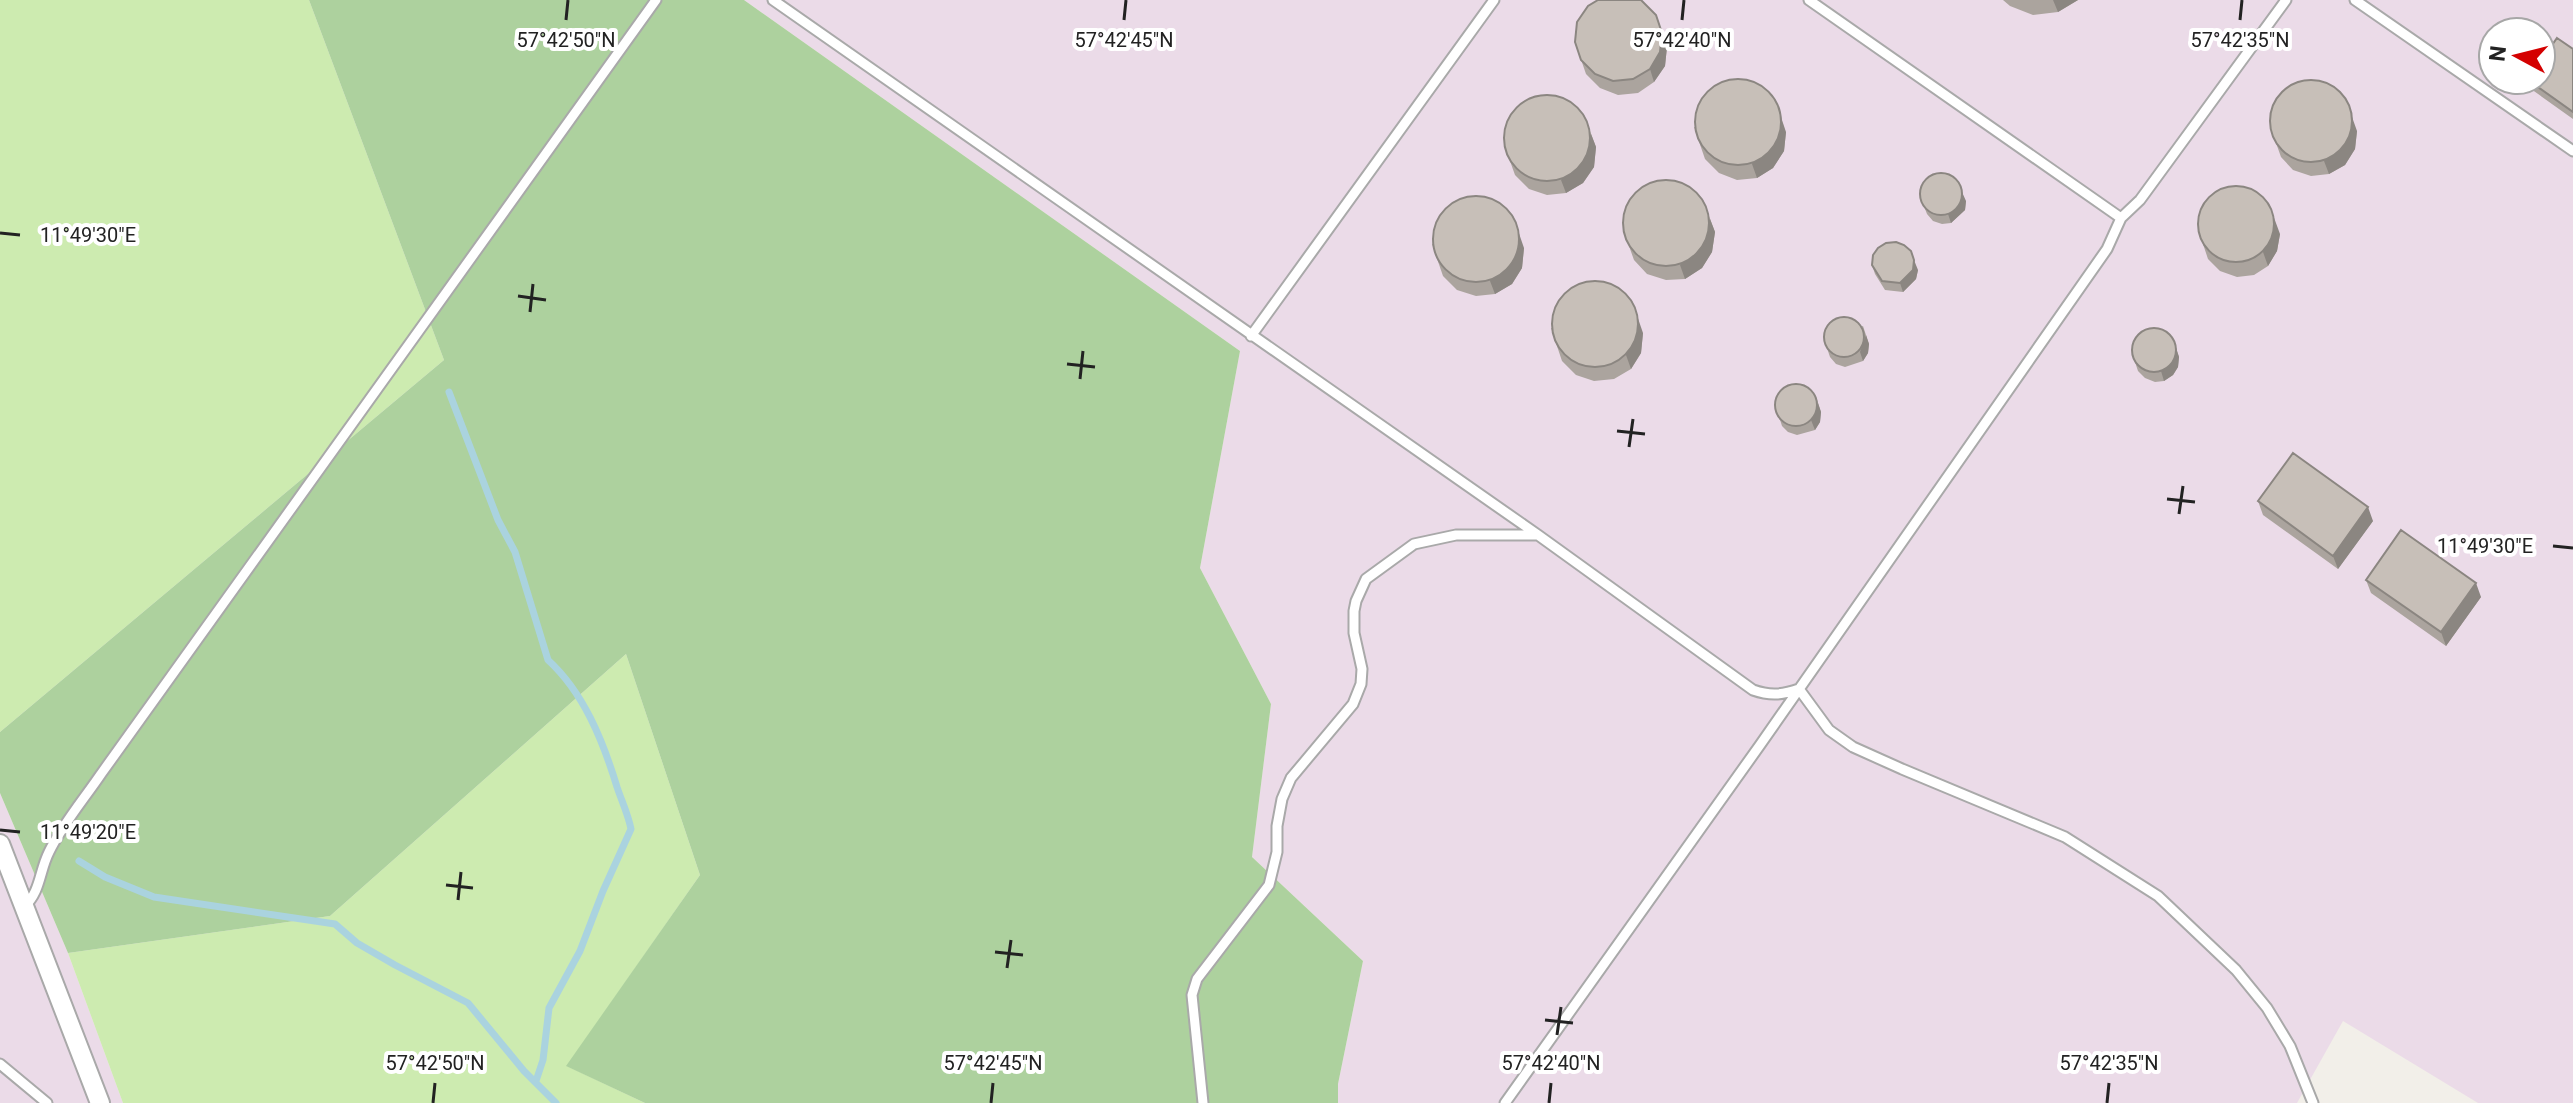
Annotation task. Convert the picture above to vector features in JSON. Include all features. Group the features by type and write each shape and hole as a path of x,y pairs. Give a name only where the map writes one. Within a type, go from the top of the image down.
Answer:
{"street":[{"path":"0,844 100,1103"}],"lane":[{"path":"24,907 36,896 50,850 101,774 656,0"},
{"path":"773,0 1538,535 1753,690 1765,695 1781,695 1799,689"},
{"path":"1251,336 1494,0"},
{"path":"1809,0 2121,218"},
{"path":"1505,1103 2107,249 2121,218 2140,200 2286,0"},
{"path":"2355,0 2573,151"},
{"path":"1203,1103 1192,995 1197,979 1269,885 1277,852 1277,826 1282,799 1291,778 1353,704 1361,684 1362,669 1354,633 1354,611 1366,579 1414,544 1456,535 1538,535"},
{"path":"1799,689 1829,730 1853,747 2065,837 2158,896 2236,970 2267,1008 2290,1046 2313,1103"},
{"path":"0,1064 47,1103"}],"shaded area":[{"path":"744,0 2573,0 2573,1103 2478,1103 2343,1021 2297,1103 1338,1103 1338,1084 1363,961 1252,857 1271,704 1200,568 1240,351"},
{"path":"0,793 68,953 123,1103 0,1103"}],"green space":[{"path":"0,0 309,0 444,360 0,732"},
{"path":"309,0 744,0 1240,351 1200,568 1271,704 1252,857 1363,961 1338,1084 1338,1103 645,1103 566,1066 700,875 626,654 330,916 68,953 0,793 0,732 444,360"},
{"path":"626,654 700,875 567,1066 645,1103 123,1103 68,953 330,916"}],"building":[{"path":"1598,0 1641,0 1656,15 1662,33 1660,52 1650,69 1633,79 1613,81 1595,74 1581,60 1575,42 1577,22 1588,6"},
{"path":"2557,38 2573,49 2573,112 2550,96 2557,96"},
{"path":"1738,79 1755,82 1769,91 1778,105 1781,122 1778,139 1769,153 1755,162 1738,165 1721,162 1707,153 1698,139 1695,122 1698,105 1707,91 1721,82"},
{"path":"2311,80 2327,83 2340,92 2349,105 2352,121 2349,137 2340,150 2327,159 2311,162 2295,159 2282,150 2273,137 2270,121 2273,105 2282,92 2295,83"},
{"path":"1547,95 1564,98 1578,107 1587,121 1590,138 1587,155 1578,169 1564,178 1547,181 1530,178 1516,169 1507,155 1504,138 1507,121 1516,107 1530,98"},
{"path":"1941,173 1956,179 1962,194 1956,209 1941,215 1926,209 1920,194 1926,179"},
{"path":"1666,180 1683,183 1697,192 1706,206 1709,223 1706,240 1697,254 1683,263 1666,266 1649,263 1635,254 1626,240 1623,223 1626,206 1635,192 1649,183"},
{"path":"2236,186 2251,189 2263,197 2271,209 2274,224 2271,239 2263,251 2251,259 2236,262 2221,259 2209,251 2201,239 2198,224 2201,209 2209,197 2221,189"},
{"path":"1476,196 1493,199 1507,208 1516,222 1519,239 1516,256 1507,270 1493,279 1476,282 1459,279 1445,270 1436,256 1433,239 1436,222 1445,208 1459,199"},
{"path":"1896,242 1911,251 1913,270 1900,283 1882,281 1872,265 1873,255 1886,243"},
{"path":"1595,281 1612,284 1626,293 1635,307 1638,324 1635,341 1626,355 1612,364 1595,367 1578,364 1564,355 1555,341 1552,324 1555,307 1564,293 1578,284"},
{"path":"1844,317 1858,323 1864,337 1858,351 1844,357 1830,351 1824,337 1830,323"},
{"path":"2154,328 2170,334 2176,350 2170,366 2154,372 2138,366 2132,350 2138,334"},
{"path":"1796,384 1811,390 1817,405 1811,420 1796,426 1781,420 1775,405 1781,390"},
{"path":"2293,453 2368,507 2333,556 2258,501"},
{"path":"2401,530 2476,583 2441,632 2366,580"}],"waterway":[{"path":"449,392 498,520 515,552 548,660 572,687 591,719 631,829 580,951 549,1008 543,1060 536,1081"},
{"path":"79,861 105,877 154,897 335,924 357,943 468,1003 524,1071 556,1103"}]}
